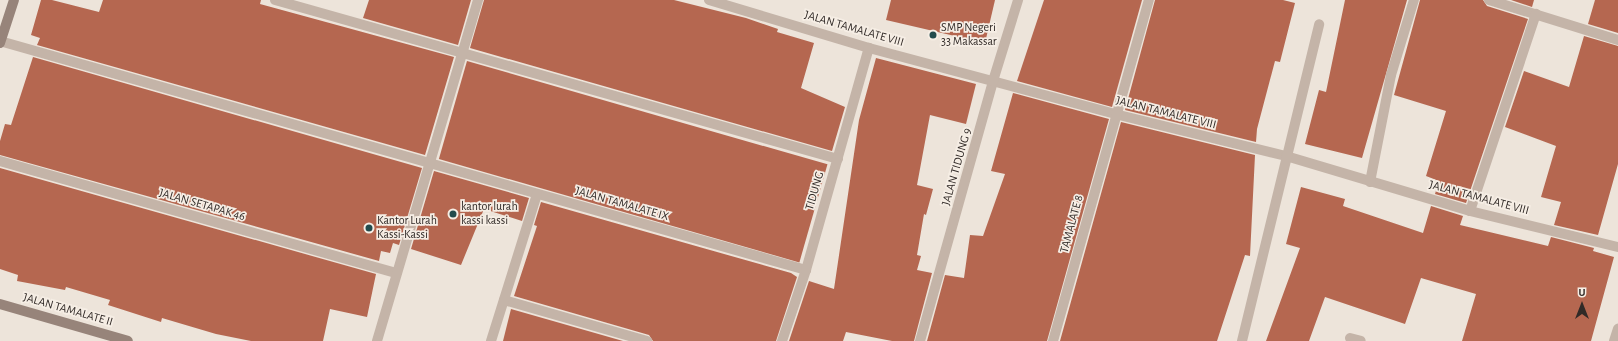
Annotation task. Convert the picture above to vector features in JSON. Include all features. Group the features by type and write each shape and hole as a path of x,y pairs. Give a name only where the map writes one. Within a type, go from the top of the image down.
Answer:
{"street":[{"path":"0,42 14,0"},
{"path":"275,0 838,159"},
{"path":"377,341 432,162 478,0"},
{"name":"JALAN TAMALATE VIII","path":"709,0 869,48 1116,114 1286,156 1470,211 1618,247"},
{"name":"JALAN TIDUNG 9","path":"920,341 993,80 1018,0"},
{"name":"TAMALATE 8","path":"1054,341 1116,114 1150,0"},
{"path":"1370,182 1391,75 1414,0"},
{"path":"1489,0 1618,40"},
{"path":"1470,211 1536,14"},
{"path":"1242,341 1319,24"},
{"name":"JALAN TAMALATE IX","path":"0,42 432,162 537,194 806,270"},
{"name":"TIDUNG","path":"782,341 806,270 869,48"},
{"name":"JALAN SETAPAK 46","path":"0,161 397,273"},
{"path":"492,341 537,194"},
{"path":"504,300 647,341"},
{"name":"JALAN TAMALATE II","path":"0,304 128,341"},
{"path":"1614,341 1618,329"},
{"path":"1350,338 1361,341"}],"building":[{"path":"41,0 52,0 99,12 103,0 261,0 260,4 454,57 425,155 37,45 40,38 31,35"},
{"path":"369,0 471,0 458,45 363,18"},
{"path":"484,0 674,0 746,18 778,29 777,32 814,43 801,88 845,107 832,151 470,48"},
{"path":"891,0 995,0 985,43 886,20"},
{"path":"1044,0 1142,0 1112,107 1017,81"},
{"path":"1155,0 1283,0 1295,3 1280,62 1275,61 1257,129 1256,142 1125,110"},
{"path":"1345,0 1407,0 1362,158 1305,144 1319,90 1326,92"},
{"path":"1420,0 1483,0 1487,6 1528,19 1466,203 1435,194 1439,181 1426,176 1446,111 1394,95"},
{"path":"1511,0 1534,0 1532,7"},
{"path":"1595,0 1618,0 1618,33 1588,24"},
{"path":"1584,36 1618,46 1618,164 1598,235 1554,225 1561,202 1541,197 1556,146 1505,127 1524,71 1569,87"},
{"path":"33,57 422,168 399,245 393,243 390,253 381,251 379,261 0,155 0,141 5,124 11,125"},
{"path":"876,58 976,84 966,124 930,115 917,185 933,189 926,215 924,214 917,255 921,256 917,270 932,273 914,341 892,341 846,332 843,341 789,341 809,281 834,289 859,120"},
{"path":"467,61 827,164 799,262 439,159"},
{"path":"1013,93 1109,119 1047,341 927,341 945,275 964,278 970,235 983,236 1005,174 991,171"},
{"path":"1121,122 1255,155 1250,256 1245,255 1217,341 1060,341"},
{"path":"0,168 376,274 367,317 330,309 323,341 251,341 216,334 162,318 161,322 108,305 110,300 66,287 65,290 17,281 18,275 0,269"},
{"name":"kantor lurah kassi kassi","path":"434,171 529,198 522,221 484,209 461,265 411,249"},
{"path":"1301,187 1345,199 1343,206 1423,233 1431,206 1463,216 1460,225 1548,246 1551,237 1594,248 1593,251 1614,257 1591,341 1462,341 1476,294 1421,278 1405,324 1325,297 1309,341 1266,341 1300,248 1286,244"},
{"path":"541,202 791,273 797,277 776,341 653,341 649,335 514,296 537,226 534,225"},
{"path":"511,309 623,341 503,341"}],"place":[{"name":"SMP Negeri 33 Makassar","path":"933,35"},
{"name":"kantor lurah kassi kassi","path":"453,214"},
{"name":"Kantor Lurah Kassi-Kassi","path":"369,228"}]}
